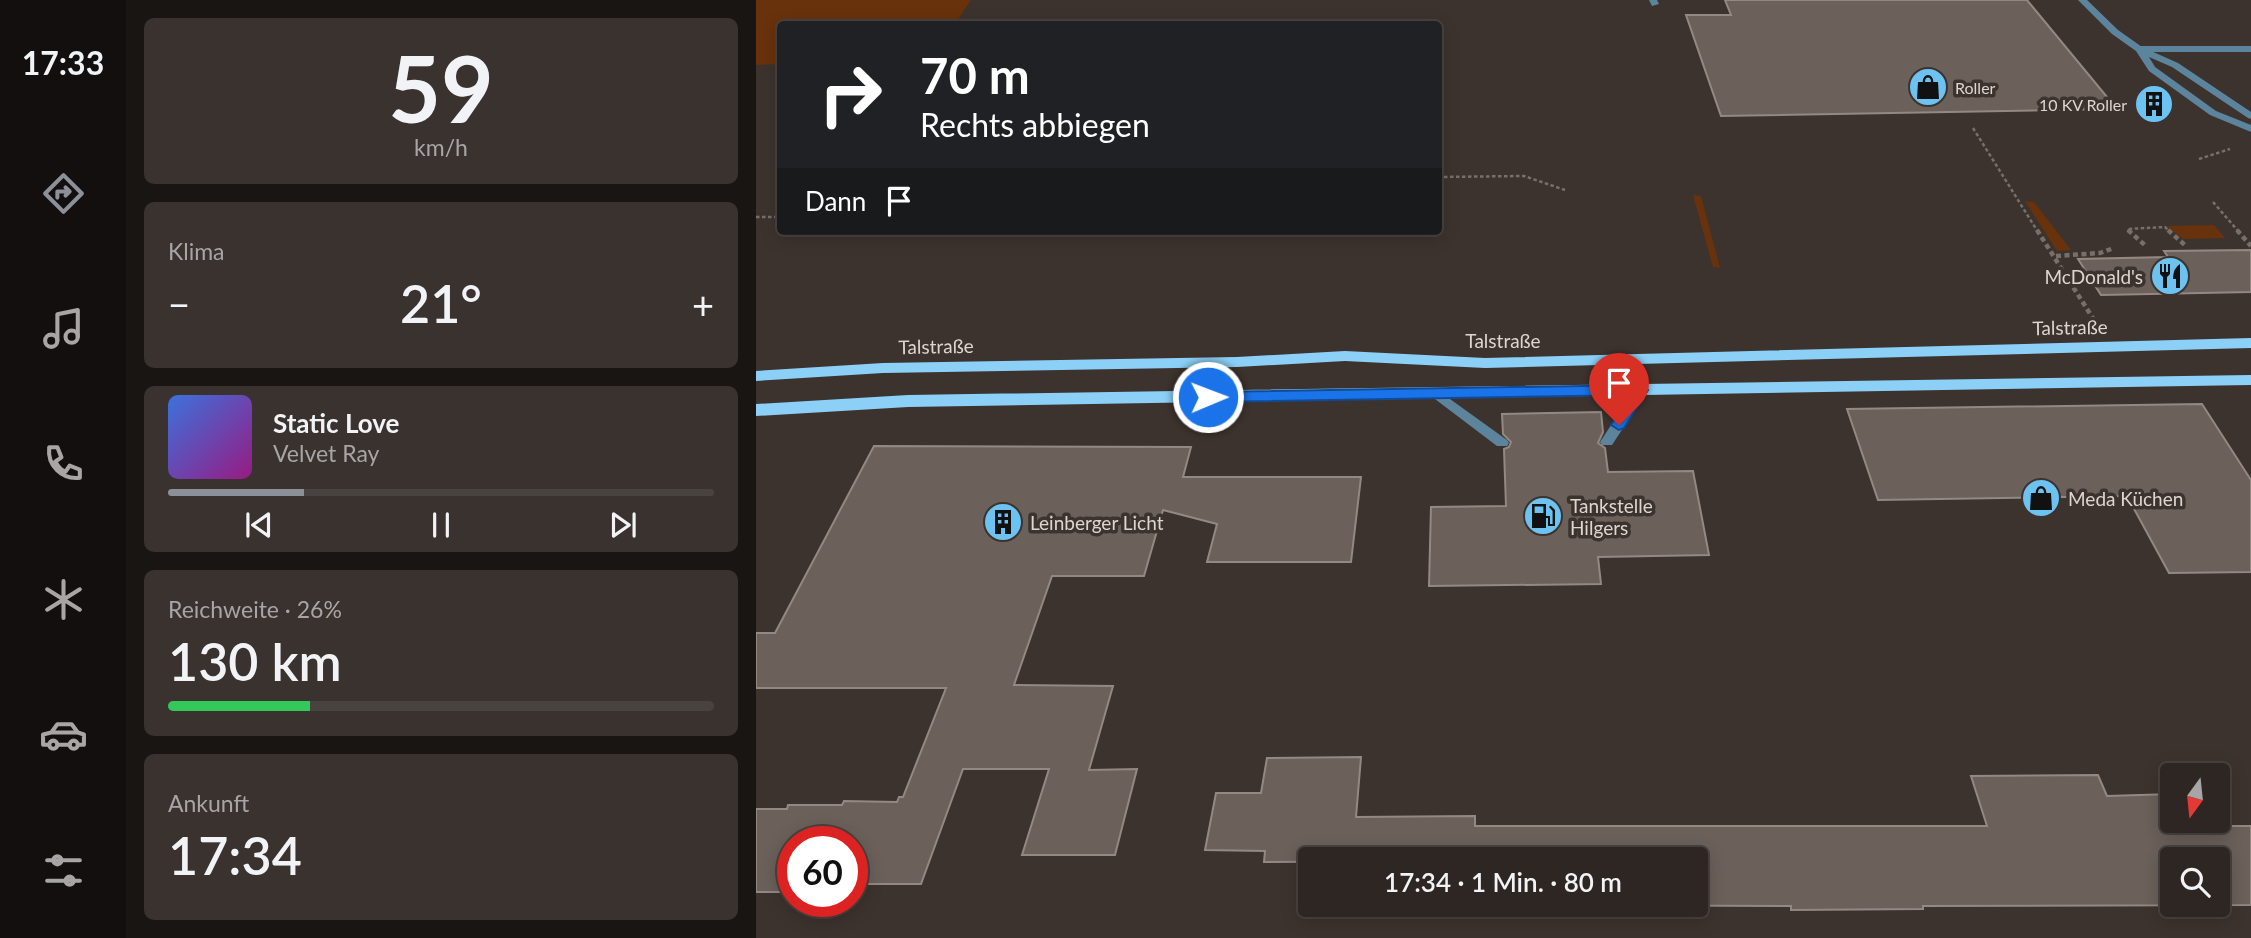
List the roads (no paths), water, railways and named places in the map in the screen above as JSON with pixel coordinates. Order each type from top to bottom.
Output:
[{"type":"main road","name":"Talstraße","points":[[756,376],[883,368],[1237,362],[1345,356],[1485,363],[2251,343]]},
{"type":"main road","points":[[756,410],[908,401],[2251,380]]},
{"type":"street","points":[[2082,0],[2115,32],[2139,49],[2175,65],[2251,116]]},
{"type":"street","points":[[2139,49],[2251,50]]},
{"type":"street","points":[[2139,49],[2152,69],[2213,113],[2251,130]]},
{"type":"street","points":[[1607,442],[1641,390]]},
{"type":"street","points":[[1436,393],[1502,443]]},
{"type":"place","name":"Roller","points":[[1928,87]]},
{"type":"place","name":"10 KV Roller","points":[[2154,104]]},
{"type":"place","name":"McDonald's","points":[[2170,276]]},
{"type":"place","name":"Meda Küchen","points":[[2041,498]]},
{"type":"place","name":"Tankstelle Hilgers","points":[[1543,516]]},
{"type":"place","name":"Leinberger Licht","points":[[1003,522]]}]
